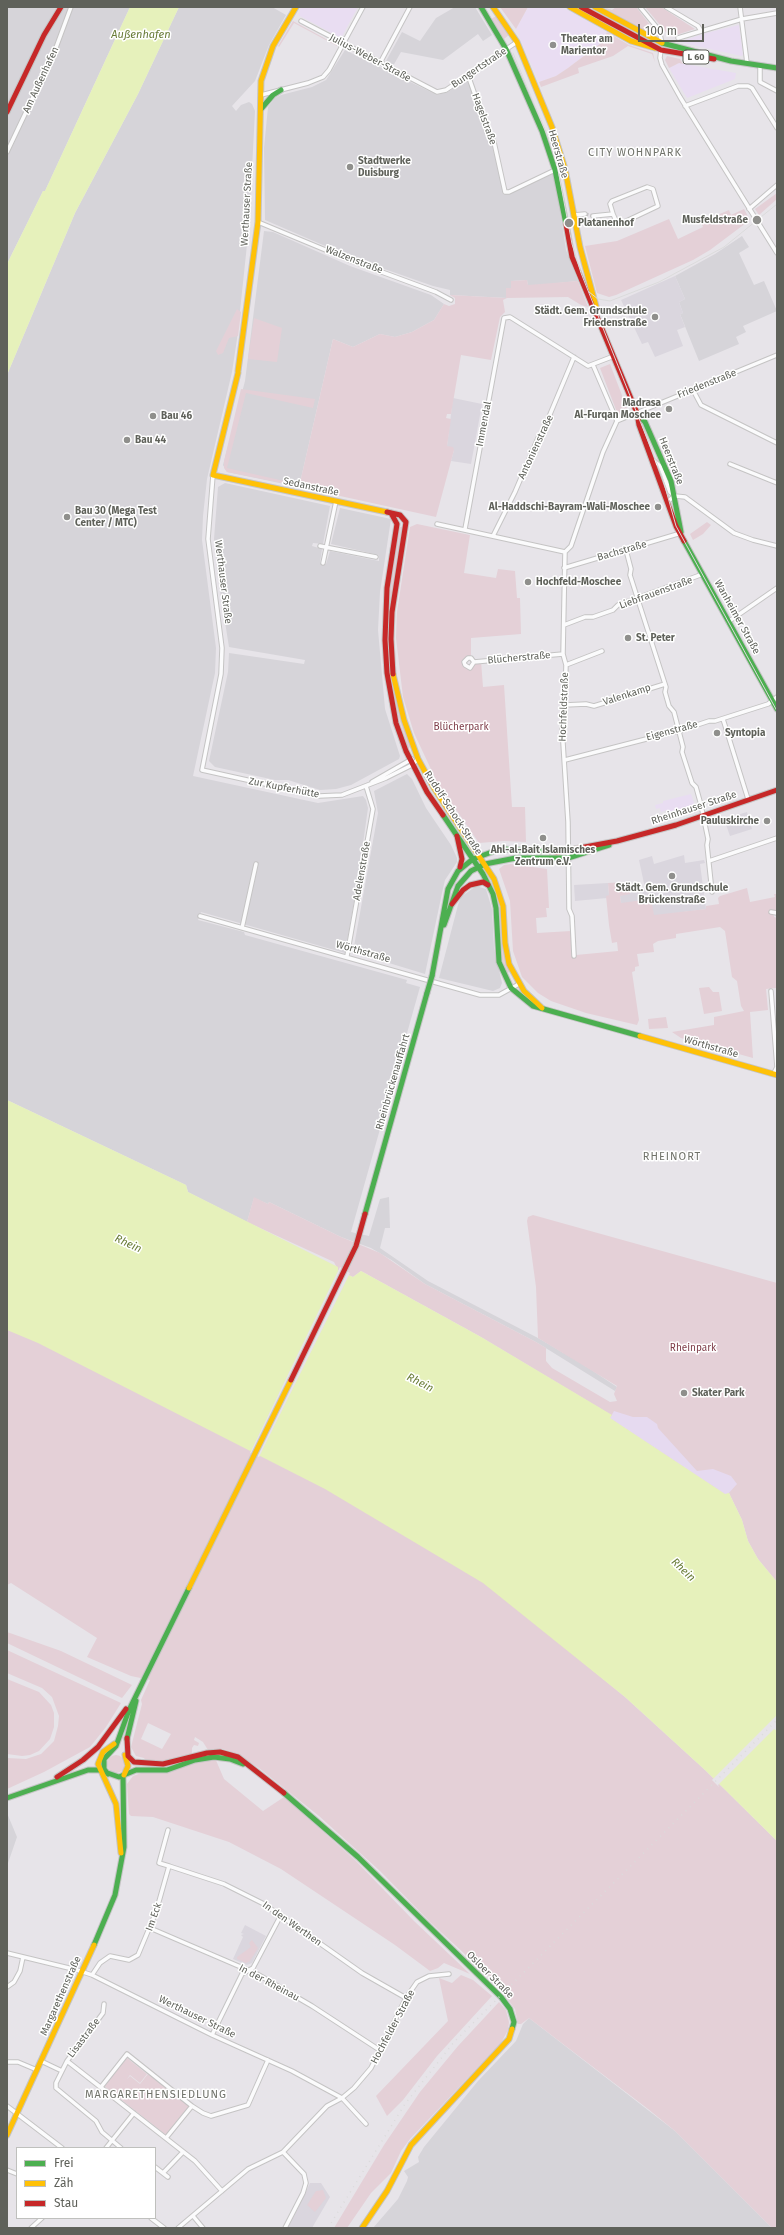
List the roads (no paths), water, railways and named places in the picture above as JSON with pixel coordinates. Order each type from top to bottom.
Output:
[{"type":"main road","points":[[7,112],[44,35],[61,7]]},
{"type":"main road","name":"Werthauser Straße","points":[[213,475],[240,364],[258,222],[261,81],[267,60],[296,7]]},
{"type":"main road","name":"Heerstraße","points":[[481,7],[506,49],[542,130],[554,170],[569,249],[597,313],[637,413],[639,425],[665,490]]},
{"type":"main road","name":"Heerstraße","points":[[493,7],[517,42],[552,127],[565,169],[580,247],[597,313]]},
{"type":"main road","name":"L 60","points":[[570,7],[631,41],[661,50],[703,58],[732,61]]},
{"type":"main road","points":[[581,7],[661,50]]},
{"type":"main road","name":"L 60","points":[[595,7],[662,43],[732,61],[777,68]]},
{"type":"main road","points":[[646,42],[662,43]]},
{"type":"main road","points":[[260,110],[273,95],[281,90]]},
{"type":"main road","name":"Heerstraße","points":[[637,413],[645,422],[664,462],[675,496]]},
{"type":"main road","name":"Sedanstraße","points":[[213,475],[400,515],[404,518]]},
{"type":"main road","name":"Wanheimer Straße","points":[[665,490],[681,533],[728,622],[775,699],[777,709]]},
{"type":"main road","name":"Wanheimer Straße","points":[[675,496],[681,533]]},
{"type":"main road","name":"Rudolf-Schock-Straße","points":[[391,513],[397,524],[384,611],[387,673],[396,723],[411,762],[427,792],[473,859],[489,886],[496,908],[499,962],[511,988],[524,1001],[542,1008],[643,1036]]},
{"type":"main road","name":"Rudolf-Schock-Straße","points":[[404,518],[406,522],[392,612],[391,639],[393,672],[398,698],[418,758],[434,788],[480,855],[500,894],[503,906],[506,953],[510,968],[518,984],[542,1008]]},
{"type":"main road","name":"Rheinhauser Straße","points":[[480,855],[500,849],[549,852],[568,851],[617,841],[676,825],[703,814],[777,790]]},
{"type":"main road","points":[[457,835],[462,859],[458,871]]},
{"type":"main road","name":"Rheinhauser Straße","points":[[485,864],[516,858],[568,858],[603,848],[617,841]]},
{"type":"main road","name":"Rheinbrückenauffahrt","points":[[442,932],[443,912],[448,889],[458,871],[480,855]]},
{"type":"main road","name":"Rheinbrückenauffahrt","points":[[139,1690],[345,1271],[359,1236],[432,976],[442,932],[450,906],[458,886],[468,874],[485,864]]},
{"type":"main road","points":[[450,906],[463,890],[470,885],[483,882],[489,886]]},
{"type":"main road","name":"Wörthstraße","points":[[643,1036],[776,1074]]},
{"type":"main road","points":[[127,1738],[139,1690]]},
{"type":"main road","points":[[108,1774],[104,1769],[104,1759],[118,1739],[126,1715],[139,1690]]},
{"type":"main road","points":[[47,1783],[83,1760],[98,1747],[108,1736],[139,1690]]},
{"type":"main road","name":"Osloer Straße","points":[[127,1738],[128,1756],[134,1762],[163,1764],[207,1753],[220,1752],[238,1757],[294,1801],[358,1857],[501,1997],[512,2012],[514,2026],[506,2043],[408,2149],[393,2179],[362,2228]]},
{"type":"main road","name":"Margarethenstraße","points":[[7,2135],[16,2112],[37,2070],[115,1895],[124,1831],[123,1776],[128,1766],[124,1749],[127,1738]]},
{"type":"main road","points":[[99,1770],[99,1760],[103,1752],[118,1739]]},
{"type":"main road","name":"Osloer Straße","points":[[123,1776],[136,1770],[167,1770],[195,1760],[214,1757],[230,1759],[256,1771]]},
{"type":"main road","points":[[7,1798],[79,1772],[99,1770],[116,1777],[123,1776]]},
{"type":"main road","name":"Margarethenstraße","points":[[99,1770],[110,1787],[116,1804],[121,1860]]},
{"type":"street","name":"Am Außenhafen","points":[[7,152],[54,53],[70,7]]},
{"type":"street","points":[[261,95],[315,81],[323,77],[329,70],[363,7]]},
{"type":"street","points":[[380,62],[410,7]]},
{"type":"street","points":[[640,7],[659,30],[662,43],[660,58],[662,65],[685,106],[777,253]]},
{"type":"street","points":[[666,7],[698,26],[701,31]]},
{"type":"street","points":[[740,7],[746,64]]},
{"type":"street","points":[[678,38],[742,20],[777,13]]},
{"type":"street","name":"Julius-Weber-Straße","points":[[301,21],[437,92],[441,92]]},
{"type":"street","name":"Bungertstraße","points":[[441,92],[517,42]]},
{"type":"street","points":[[760,66],[760,82]]},
{"type":"street","name":"Hagelstraße","points":[[468,75],[494,142],[502,188],[505,192],[509,192],[554,170]]},
{"type":"street","points":[[752,88],[760,82]]},
{"type":"street","points":[[760,82],[777,91]]},
{"type":"street","points":[[685,106],[738,86],[748,86],[752,88],[777,128]]},
{"type":"street","points":[[749,209],[777,185]]},
{"type":"street","points":[[647,186],[653,189],[658,203],[657,208],[620,224],[617,223],[613,214],[610,204],[612,201],[647,186]]},
{"type":"street","points":[[574,215],[585,214]]},
{"type":"street","points":[[593,216],[613,214]]},
{"type":"street","name":"Walzenstraße","points":[[258,222],[352,262],[436,292],[451,300]]},
{"type":"street","name":"Immendal","points":[[464,529],[504,318],[510,317],[574,357]]},
{"type":"street","name":"Friedenstraße","points":[[616,422],[777,355]]},
{"type":"street","points":[[574,357],[588,366],[614,356]]},
{"type":"street","name":"Antonienstraße","points":[[492,536],[515,492],[538,438],[544,431],[574,357]]},
{"type":"street","points":[[593,365],[616,422]]},
{"type":"street","points":[[693,390],[700,405],[777,443]]},
{"type":"street","name":"Hochfeldstraße","points":[[574,956],[572,916],[569,909],[565,760],[562,727],[562,710],[565,705],[566,665],[563,654],[565,552],[571,546],[602,452],[616,422]]},
{"type":"street","name":"Heerstraße","points":[[653,460],[660,466],[670,492],[675,496],[689,499],[708,516],[734,532],[753,540],[777,546]]},
{"type":"street","points":[[730,464],[777,484]]},
{"type":"street","name":"Werthauser Straße","points":[[202,770],[221,674],[222,648],[208,539],[213,475]]},
{"type":"street","name":"Heerstraße","points":[[668,501],[675,496]]},
{"type":"street","points":[[323,563],[336,501]]},
{"type":"street","points":[[437,524],[565,552]]},
{"type":"street","name":"Bachstraße","points":[[564,568],[681,533]]},
{"type":"street","points":[[320,546],[376,557]]},
{"type":"street","points":[[626,550],[631,569],[630,575],[639,598],[648,636],[665,684],[665,692],[669,706],[674,712],[679,729],[682,752],[703,814],[708,839],[706,845],[712,892]]},
{"type":"street","name":"Liebfrauenstraße","points":[[564,625],[585,617],[593,617],[703,574]]},
{"type":"street","points":[[728,622],[777,588]]},
{"type":"street","points":[[566,665],[602,651]]},
{"type":"street","name":"Blücherstraße","points":[[474,662],[563,654]]},
{"type":"street","name":"Valenkamp","points":[[565,705],[594,706],[665,684]]},
{"type":"street","name":"Eigenstraße","points":[[565,760],[679,729],[723,719],[775,699]]},
{"type":"street","points":[[723,719],[748,799]]},
{"type":"street","name":"Zur Kupferhütte","points":[[202,770],[319,796],[342,795],[366,786],[418,758]]},
{"type":"street","name":"Adelenstraße","points":[[347,956],[373,809],[366,786]]},
{"type":"street","points":[[709,861],[777,838]]},
{"type":"street","points":[[242,928],[256,864]]},
{"type":"street","points":[[771,912],[777,913]]},
{"type":"street","name":"Wörthstraße","points":[[200,916],[347,956],[480,995],[494,996],[518,984]]},
{"type":"street","points":[[770,991],[776,1054],[776,1074]]},
{"type":"street","points":[[168,1830],[159,1863],[169,1866]]},
{"type":"street","name":"In den Werthen","points":[[169,1866],[224,1884],[281,1915],[349,1964],[406,1998]]},
{"type":"street","name":"Im Eck","points":[[92,1975],[100,1963],[110,1956],[129,1960],[135,1958],[150,1928],[169,1866]]},
{"type":"street","points":[[212,2035],[242,1974],[253,1968],[281,1915]]},
{"type":"street","name":"In der Rheinau","points":[[150,1928],[182,1940],[248,1970],[284,1989],[381,2051]]},
{"type":"street","name":"Werthauser Straße","points":[[7,1953],[82,1971],[92,1975],[212,2035],[268,2060],[342,2098],[366,2124]]},
{"type":"street","points":[[7,1987],[14,1982],[20,1972],[24,1957]]},
{"type":"street","name":"Hochfelder Straße","points":[[178,2228],[248,2169],[283,2152],[327,2106],[342,2098],[371,2068],[381,2051],[406,1998],[422,1978],[449,1974]]},
{"type":"street","name":"Lisastraße","points":[[104,2004],[103,2013],[67,2061],[56,2083],[58,2091],[96,2121],[100,2129],[120,2147]]},
{"type":"street","points":[[101,2087],[127,2054],[192,2106],[203,2114],[211,2116],[248,2105],[268,2060]]},
{"type":"street","points":[[41,2061],[62,2071]]},
{"type":"street","points":[[67,2061],[183,2152],[205,2171],[222,2191]]},
{"type":"street","points":[[7,2062],[18,2062],[37,2070]]},
{"type":"street","points":[[7,2106],[61,2147]]},
{"type":"street","points":[[166,2138],[192,2106]]},
{"type":"street","points":[[107,2147],[134,2113]]},
{"type":"street","points":[[163,2173],[183,2152]]},
{"type":"street","points":[[283,2152],[304,2174],[306,2183],[303,2193],[284,2228]]},
{"type":"street","points":[[156,2168],[168,2177]]},
{"type":"street","points":[[193,2216],[203,2228]]},
{"type":"street","points":[[31,2228],[41,2219]]},
{"type":"street","points":[[152,2219],[164,2228]]},
{"type":"water","name":"Außenhafen","points":[[130,7],[179,7],[138,94],[75,213],[7,375],[7,264],[43,191],[45,191]]},
{"type":"water","name":"Rhein","points":[[7,1100],[186,1185],[188,1192],[338,1267],[338,1270],[353,1277],[361,1271],[481,1337],[612,1415],[610,1418],[725,1494],[729,1493],[742,1520],[748,1541],[758,1559],[777,1582],[777,1841],[705,1770],[625,1697],[483,1583],[325,1489],[38,1343],[7,1330]]},
{"type":"tunnel","points":[[585,214],[593,216]]},
{"type":"tram line","points":[[513,53],[555,154],[572,244],[581,273],[662,476],[676,526],[777,711]]},
{"type":"tram line","points":[[589,292],[598,299],[610,301],[659,282],[724,247],[777,204]]},
{"type":"railway","points":[[328,2228],[405,2104],[454,2042],[777,1720]]},
{"type":"place","name":"Theater am Marientor","points":[[553,45]]},
{"type":"place","name":"Stadtwerke Duisburg","points":[[350,167]]},
{"type":"place","name":"Musfeldstraße","points":[[757,220]]},
{"type":"place","name":"Platanenhof","points":[[569,223]]},
{"type":"place","name":"Städt. Gem. Grundschule Friedenstraße","points":[[655,317]]},
{"type":"place","name":"Madrasa Al-Furqan Moschee","points":[[669,409]]},
{"type":"place","name":"Bau 46","points":[[153,416]]},
{"type":"place","name":"Bau 44","points":[[127,440]]},
{"type":"place","name":"Al-Haddschi-Bayram-Wali-Moschee","points":[[658,507]]},
{"type":"place","name":"Bau 30 (Mega Test Center / MTC)","points":[[67,517]]},
{"type":"place","name":"Hochfeld-Moschee","points":[[528,582]]},
{"type":"place","name":"St. Peter","points":[[628,638]]},
{"type":"place","name":"Syntopia","points":[[717,733]]},
{"type":"place","name":"Pauluskirche","points":[[767,821]]},
{"type":"place","name":"Ahl-al-Bait Islamisches Zentrum e.V.","points":[[543,838]]},
{"type":"place","name":"Städt. Gem. Grundschule Brückenstraße","points":[[672,876]]},
{"type":"place","name":"Skater Park","points":[[684,1393]]},
{"type":"district","name":"CITY WOHNPARK","points":[[635,153]]},
{"type":"district","name":"RHEINORT","points":[[672,1157]]},
{"type":"district","name":"MARGARETHENSIEDLUNG","points":[[156,2095]]},
{"type":"park label","name":"Blücherpark","points":[[461,727]]},
{"type":"park label","name":"Rheinpark","points":[[693,1348]]}]
